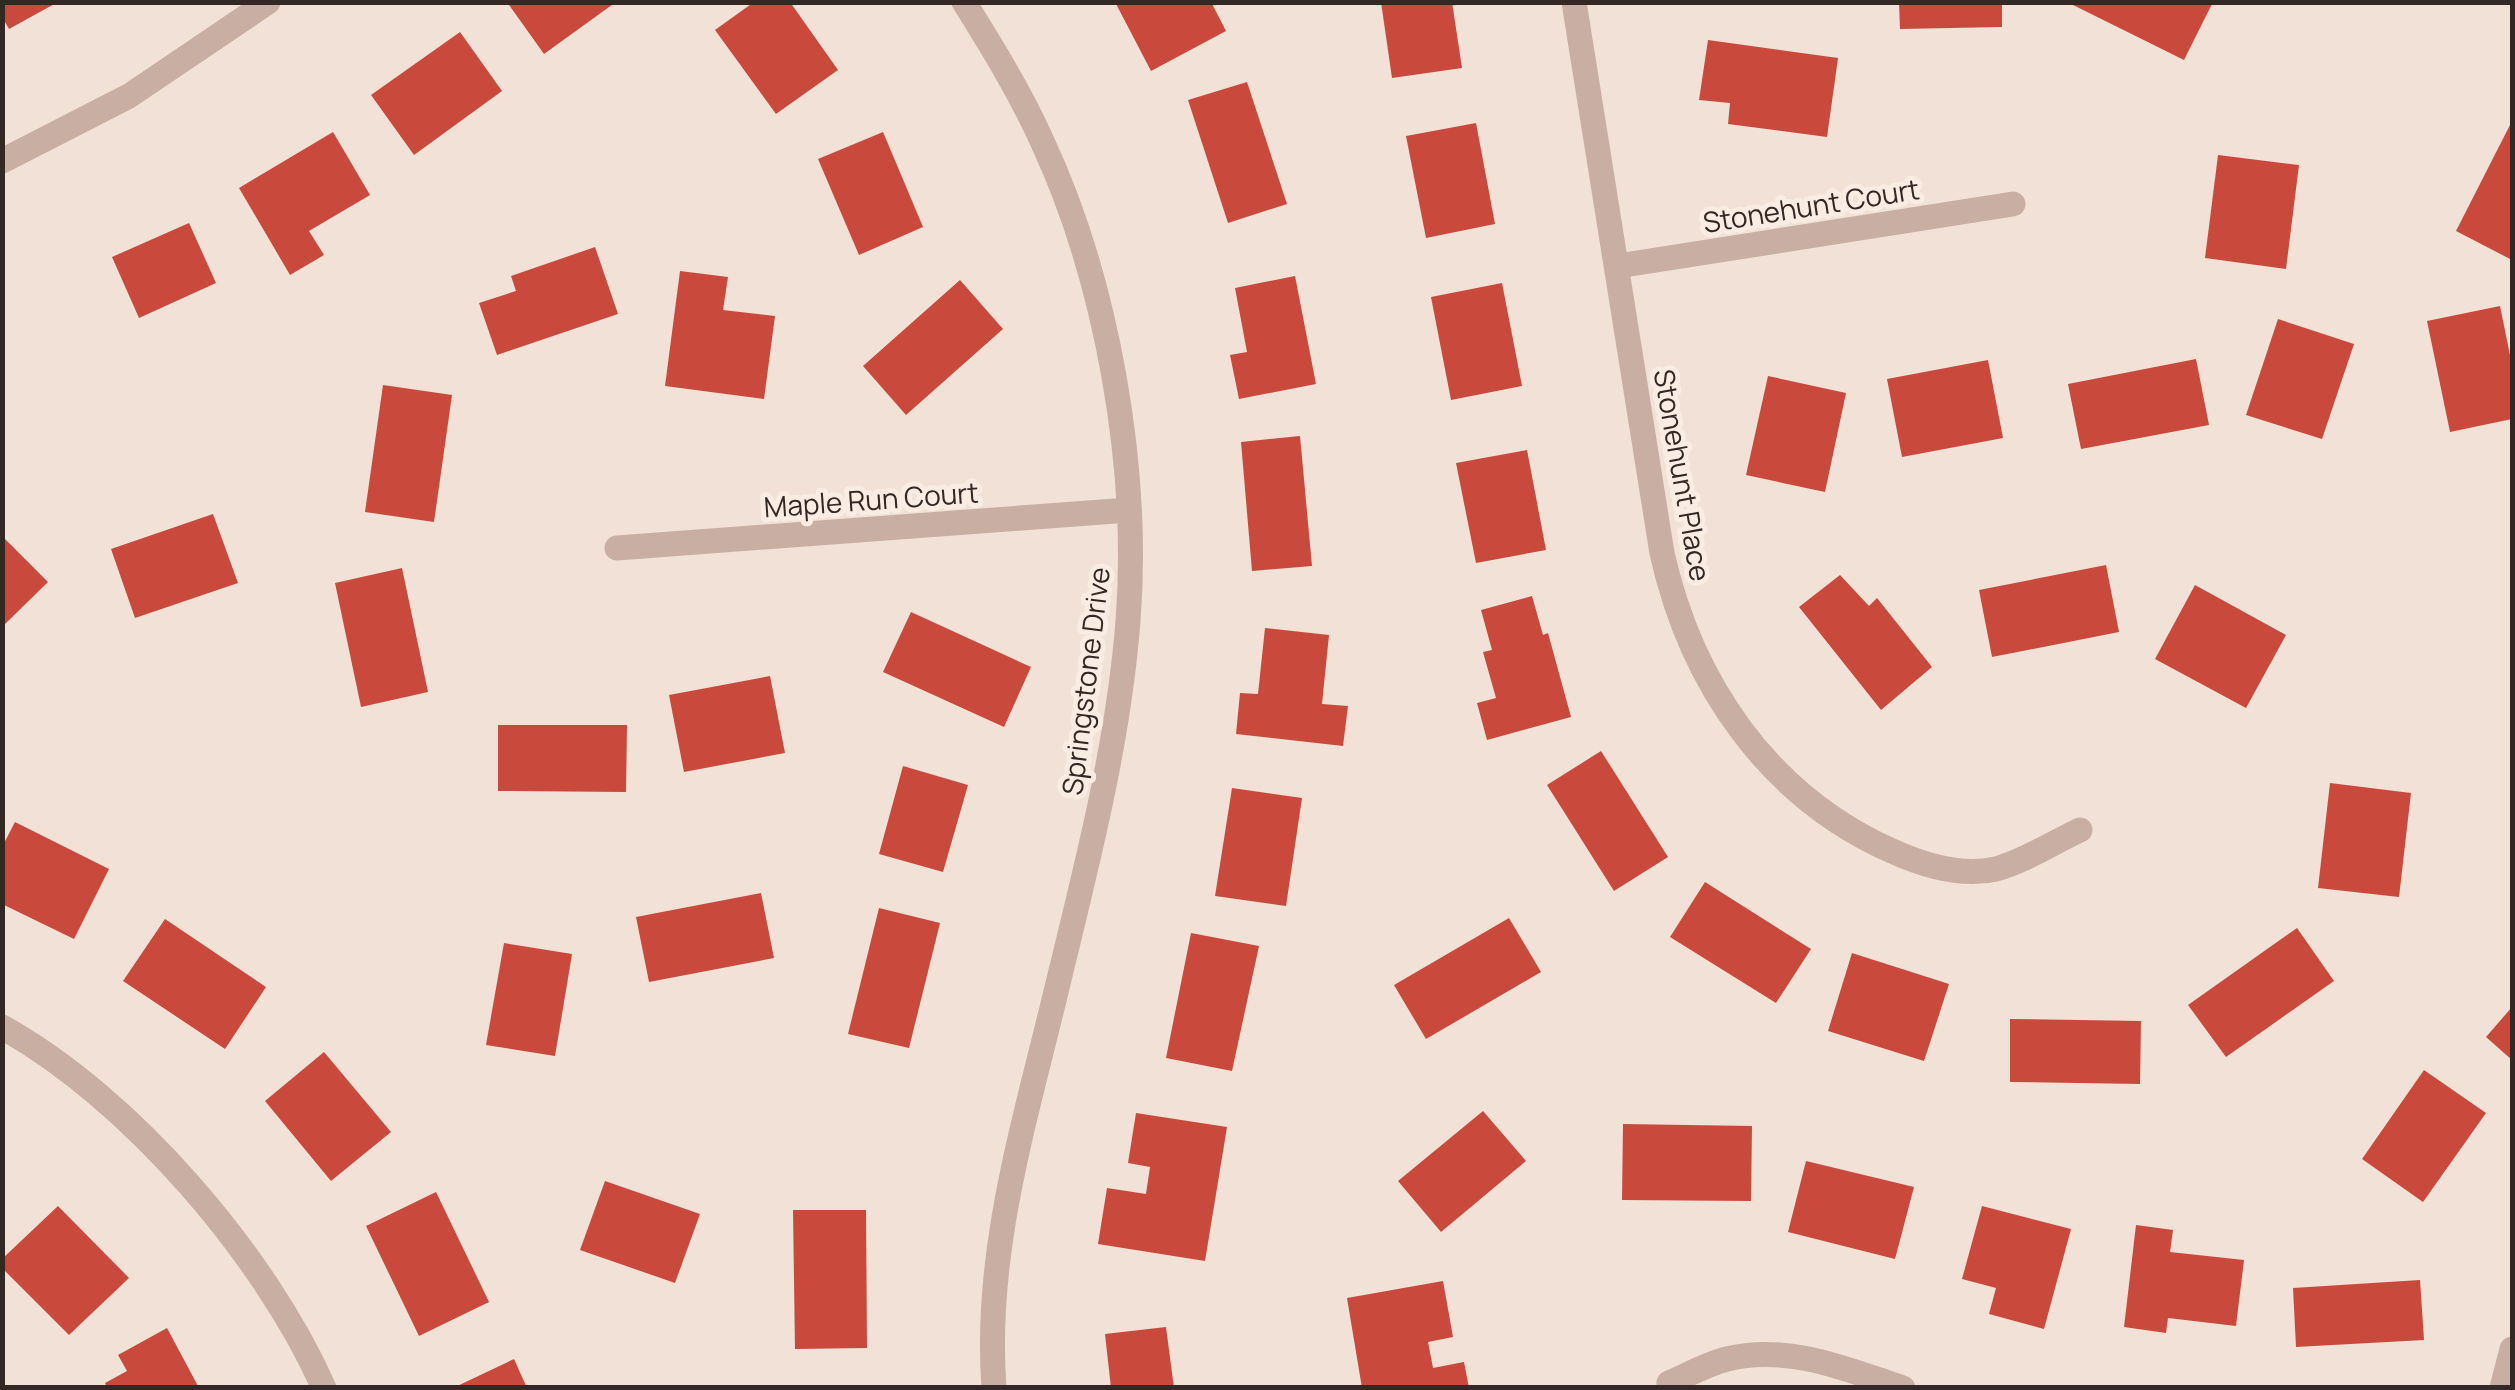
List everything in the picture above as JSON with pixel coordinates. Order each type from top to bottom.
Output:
[{"type":"street","points":[[2,162],[129,96],[268,2]]},
{"type":"street","name":"Springstone Drive","points":[[964,2],[1004,66],[1043,142],[1080,238],[1105,333],[1125,463],[1128,510],[1128,623],[1108,773],[996,1257],[994,1388]]},
{"type":"street","name":"Stonehunt Place","points":[[1574,2],[1671,592],[1703,673],[1723,706],[1752,745],[1790,785],[1826,814],[1874,843],[1918,863],[1957,870],[1996,869],[2080,830]]},
{"type":"street","name":"Stonehunt Court","points":[[1618,266],[2013,204]]},
{"type":"street","name":"Maple Run Court","points":[[617,548],[1128,510]]},
{"type":"street","points":[[2,1027],[100,1096],[176,1169],[247,1255],[282,1308],[324,1388]]},
{"type":"street","points":[[2502,1388],[2512,1349]]},
{"type":"street","points":[[1669,1383],[1728,1359],[1780,1355],[1816,1359],[1903,1388]]},
{"type":"building","points":[[2,2],[58,2],[9,29],[2,17]]},
{"type":"building","points":[[507,2],[616,2],[544,54]]},
{"type":"building","points":[[754,2],[790,2],[838,70],[776,114],[715,30]]},
{"type":"building","points":[[1115,2],[1211,2],[1226,31],[1151,71]]},
{"type":"building","points":[[1381,2],[1452,2],[1462,68],[1392,78]]},
{"type":"building","points":[[1899,2],[2002,2],[2002,27],[1900,29]]},
{"type":"building","points":[[2067,2],[2210,2],[2212,4],[2184,60]]},
{"type":"building","points":[[460,32],[502,91],[414,155],[371,95]]},
{"type":"building","points":[[1708,40],[1838,58],[1827,137],[1728,124],[1730,103],[1699,100]]},
{"type":"building","points":[[1247,82],[1287,204],[1228,223],[1188,100]]},
{"type":"building","points":[[2512,121],[2512,260],[2456,231]]},
{"type":"building","points":[[1476,123],[1495,224],[1426,238],[1406,136]]},
{"type":"building","points":[[333,132],[370,195],[309,231],[324,255],[290,275],[239,188]]},
{"type":"building","points":[[883,132],[923,227],[859,255],[818,159]]},
{"type":"building","points":[[2218,155],[2299,165],[2286,269],[2205,258]]},
{"type":"building","points":[[189,223],[216,283],[139,318],[112,257]]},
{"type":"building","points":[[595,247],[618,314],[497,355],[479,303],[516,291],[511,276]]},
{"type":"building","points":[[680,271],[728,277],[723,310],[775,316],[764,399],[665,386]]},
{"type":"building","points":[[1295,276],[1316,384],[1239,399],[1230,355],[1247,352],[1235,288]]},
{"type":"building","points":[[960,280],[1003,329],[906,415],[863,366]]},
{"type":"building","points":[[1502,283],[1522,386],[1451,400],[1431,297]]},
{"type":"building","points":[[2500,306],[2512,365],[2512,419],[2450,432],[2427,321]]},
{"type":"building","points":[[2278,319],[2354,344],[2322,439],[2246,415]]},
{"type":"building","points":[[2196,359],[2209,425],[2081,449],[2068,384]]},
{"type":"building","points":[[1988,360],[2003,438],[1902,457],[1887,379]]},
{"type":"building","points":[[1768,376],[1846,393],[1825,492],[1746,475]]},
{"type":"building","points":[[383,385],[452,395],[434,522],[365,512]]},
{"type":"building","points":[[1300,436],[1312,566],[1252,571],[1241,442]]},
{"type":"building","points":[[1527,450],[1546,550],[1476,563],[1456,463]]},
{"type":"building","points":[[213,514],[238,583],[135,618],[111,549]]},
{"type":"building","points":[[2,536],[48,582],[2,627]]},
{"type":"building","points":[[2106,565],[2119,632],[1992,657],[1979,590]]},
{"type":"building","points":[[402,568],[428,692],[361,707],[335,583]]},
{"type":"building","points":[[1840,575],[1869,606],[1877,598],[1932,667],[1881,710],[1799,607]]},
{"type":"building","points":[[2195,585],[2286,635],[2246,708],[2155,659]]},
{"type":"building","points":[[1532,596],[1543,635],[1548,633],[1571,717],[1487,740],[1477,703],[1496,698],[1483,652],[1492,650],[1481,610]]},
{"type":"building","points":[[911,612],[1031,667],[1004,727],[883,672]]},
{"type":"building","points":[[1265,628],[1329,635],[1322,704],[1348,706],[1343,746],[1236,734],[1240,693],[1258,694]]},
{"type":"building","points":[[770,676],[785,753],[684,772],[669,695]]},
{"type":"building","points":[[498,725],[627,725],[626,792],[498,791]]},
{"type":"building","points":[[1601,751],[1668,857],[1614,891],[1547,785]]},
{"type":"building","points":[[903,766],[968,785],[943,872],[879,854]]},
{"type":"building","points":[[2330,783],[2411,793],[2399,897],[2318,888]]},
{"type":"building","points":[[1232,788],[1302,798],[1286,906],[1215,896]]},
{"type":"building","points":[[15,822],[109,869],[74,939],[2,904],[2,847]]},
{"type":"building","points":[[1705,882],[1811,949],[1776,1003],[1670,937]]},
{"type":"building","points":[[761,893],[774,958],[649,982],[636,917]]},
{"type":"building","points":[[879,908],[940,923],[909,1048],[848,1034]]},
{"type":"building","points":[[1509,918],[1541,972],[1426,1039],[1394,985]]},
{"type":"building","points":[[165,919],[266,987],[225,1049],[123,981]]},
{"type":"building","points":[[2297,928],[2334,981],[2226,1057],[2188,1005]]},
{"type":"building","points":[[1191,933],[1259,946],[1232,1071],[1166,1058]]},
{"type":"building","points":[[504,943],[572,954],[555,1056],[486,1045]]},
{"type":"building","points":[[1852,953],[1949,984],[1924,1061],[1828,1031]]},
{"type":"building","points":[[2512,1007],[2512,1060],[2486,1037]]},
{"type":"building","points":[[2010,1019],[2141,1021],[2140,1084],[2010,1082]]},
{"type":"building","points":[[324,1052],[391,1132],[331,1181],[265,1101]]},
{"type":"building","points":[[2424,1070],[2486,1113],[2423,1202],[2362,1159]]},
{"type":"building","points":[[1483,1111],[1526,1161],[1441,1232],[1398,1181]]},
{"type":"building","points":[[1136,1113],[1227,1127],[1205,1261],[1098,1244],[1107,1188],[1146,1194],[1150,1167],[1128,1163]]},
{"type":"building","points":[[1623,1124],[1752,1126],[1751,1201],[1622,1200]]},
{"type":"building","points":[[1806,1161],[1914,1187],[1895,1259],[1788,1232]]},
{"type":"building","points":[[605,1181],[700,1214],[675,1283],[580,1250]]},
{"type":"building","points":[[436,1192],[489,1302],[419,1336],[366,1226]]},
{"type":"building","points":[[58,1206],[129,1278],[69,1335],[2,1268],[2,1259]]},
{"type":"building","points":[[1982,1206],[2071,1229],[2044,1329],[1989,1314],[1996,1288],[1962,1279]]},
{"type":"building","points":[[793,1210],[866,1210],[867,1348],[795,1349]]},
{"type":"building","points":[[2136,1225],[2173,1230],[2170,1252],[2244,1260],[2236,1326],[2168,1318],[2166,1333],[2124,1327]]},
{"type":"building","points":[[2420,1280],[2424,1340],[2296,1347],[2293,1288]]},
{"type":"building","points":[[1443,1281],[1453,1337],[1428,1342],[1433,1368],[1464,1362],[1469,1388],[1362,1388],[1347,1298]]},
{"type":"building","points":[[1166,1327],[1174,1388],[1111,1388],[1105,1334]]},
{"type":"building","points":[[167,1328],[199,1388],[107,1388],[105,1383],[127,1371],[118,1355]]},
{"type":"building","points":[[514,1359],[527,1388],[453,1388]]}]
